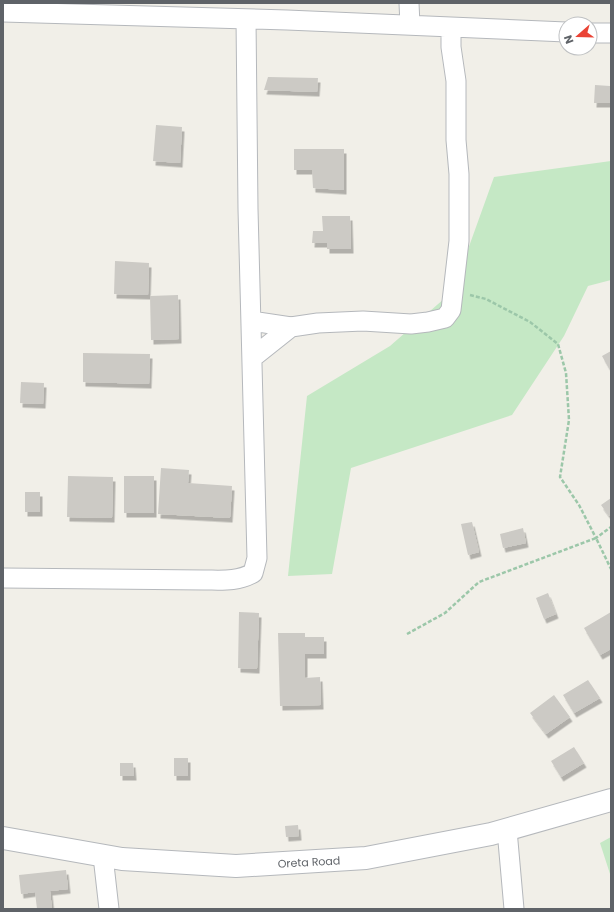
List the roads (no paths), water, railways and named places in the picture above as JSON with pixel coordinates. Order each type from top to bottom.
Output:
[{"type":"street","points":[[409,3],[410,26]]},
{"type":"street","points":[[3,12],[246,19],[558,32]]},
{"type":"street","points":[[3,578],[235,580],[244,578],[253,573],[258,558],[248,209],[246,19]]},
{"type":"street","points":[[251,320],[291,327],[318,323],[363,321],[411,324],[445,318],[451,310],[458,241],[459,174],[456,140],[456,81],[451,47],[451,28]]},
{"type":"street","points":[[598,32],[611,33]]},
{"type":"street","points":[[252,358],[291,327]]},
{"type":"street","name":"Oreta Road","points":[[3,838],[122,859],[236,866],[366,858],[491,834],[611,800]]},
{"type":"street","points":[[507,830],[514,909]]},
{"type":"street","points":[[103,856],[109,909]]}]
